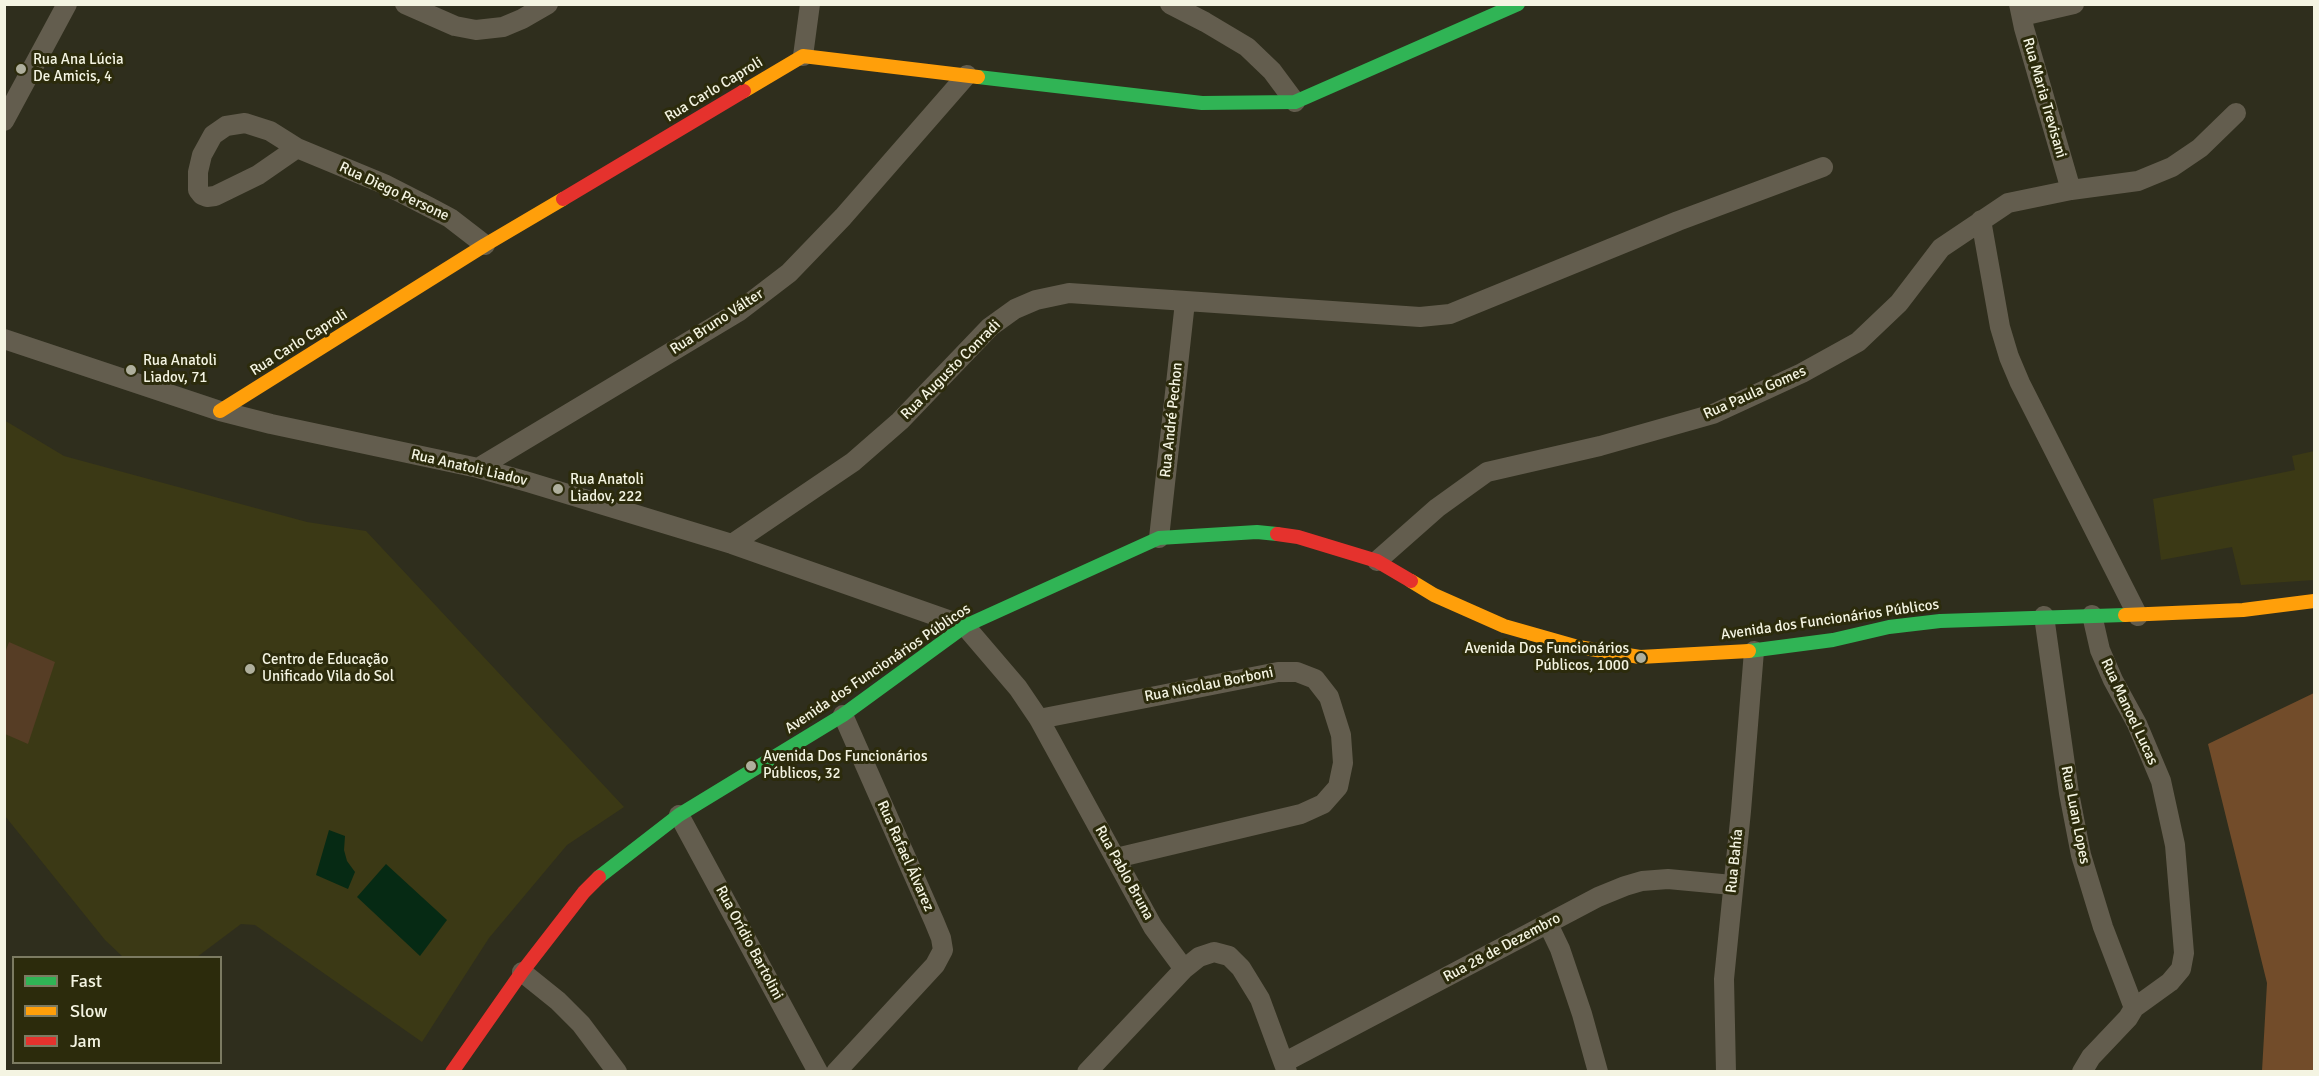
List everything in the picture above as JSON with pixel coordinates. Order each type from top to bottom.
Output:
[{"type":"street","points":[[4,121],[67,4]]},
{"type":"street","points":[[405,4],[455,26],[484,30],[503,27],[548,4]]},
{"type":"street","points":[[810,4],[803,56],[1202,103],[1295,102],[1518,4]]},
{"type":"street","points":[[1170,4],[1247,47],[1272,71],[1295,102]]},
{"type":"street","points":[[2020,10],[2074,4]]},
{"type":"street","name":"Rua Maria Trevisani","points":[[2020,10],[2070,190]]},
{"type":"street","name":"Rua Carlo Caproli","points":[[220,411],[485,245],[803,56]]},
{"type":"street","name":"Rua Bruno Válter","points":[[477,468],[738,312],[789,273],[843,217],[967,75]]},
{"type":"street","name":"Rua Paula Gomes","points":[[1377,561],[1437,508],[1487,472],[1600,446],[1713,414],[1802,374],[1858,342],[1899,303],[1941,248],[2008,203],[2070,190],[2138,181],[2172,167],[2200,148],[2236,113]]},
{"type":"street","name":"Rua Diego Persone","points":[[297,148],[258,175],[215,196],[207,197],[198,190],[198,172],[202,155],[213,135],[225,126],[245,123],[270,132],[297,148],[384,184],[440,212],[485,245]]},
{"type":"street","name":"Rua Augusto Conradi","points":[[732,544],[853,462],[900,422],[990,327],[1015,309],[1036,300],[1069,293],[1420,317],[1450,314],[1667,225],[1823,167]]},
{"type":"street","points":[[1981,220],[2000,327],[2009,357],[2138,616]]},
{"type":"street","name":"Rua André Pechon","points":[[1159,538],[1185,302]]},
{"type":"street","name":"Rua Anatoli Liadov","points":[[6,339],[220,411],[477,468],[732,544],[965,626]]},
{"type":"street","name":"Avenida dos Funcionários Públicos","points":[[452,1071],[522,972],[584,892],[607,870],[679,816],[843,715],[965,626],[1159,538],[1257,532],[1298,537],[1377,561],[1434,595],[1504,626],[1578,647],[1640,657],[1754,651],[1833,640],[1889,627],[1940,621],[2044,616],[2138,616],[2242,610],[2314,602]]},
{"type":"street","name":"Rua Manoel Lucas","points":[[2092,615],[2100,650],[2113,680],[2138,724],[2161,781],[2175,845],[2184,953],[2181,969],[2170,982],[2134,1008]]},
{"type":"street","name":"Rua Luan Lopes","points":[[2044,616],[2069,793],[2081,855],[2103,927],[2134,1008]]},
{"type":"street","name":"Rua Pablo Bruna","points":[[965,626],[1018,688],[1039,718],[1154,927],[1184,969]]},
{"type":"street","name":"Rua Bahía","points":[[1726,1071],[1724,979],[1754,651]]},
{"type":"street","name":"Rua Nicolau Borboni","points":[[1039,718],[1278,672],[1297,672],[1315,679],[1329,697],[1341,735],[1343,763],[1338,788],[1323,804],[1301,814],[1116,858]]},
{"type":"street","name":"Rua Rafael Álvarez","points":[[836,1071],[935,965],[943,950],[941,938],[843,715]]},
{"type":"street","name":"Rua Orídio Bartolini","points":[[679,816],[818,1071]]},
{"type":"street","name":"Rua 28 de Dezembro","points":[[1286,1067],[1598,897],[1642,880],[1668,879],[1732,885]]},
{"type":"street","points":[[1548,924],[1560,949],[1579,1003],[1598,1071]]},
{"type":"street","points":[[1087,1071],[1184,969],[1198,957],[1214,952],[1228,956],[1241,968],[1260,999],[1286,1067]]},
{"type":"street","points":[[522,972],[558,1001],[581,1024],[617,1071]]},
{"type":"street","points":[[2082,1071],[2091,1057],[2128,1018],[2134,1008]]},
{"type":"shaded area","name":"Centro de Educação Unificado Vila do Sol","points":[[4,420],[64,456],[307,522],[366,531],[624,807],[567,845],[489,938],[422,1042],[255,925],[241,924],[198,956],[122,956],[105,940],[5,816]]},
{"type":"shaded area","points":[[2314,451],[2314,580],[2241,585],[2232,547],[2161,560],[2153,499],[2295,470],[2292,456]]},
{"type":"shaded area","points":[[9,642],[55,662],[28,744],[5,734],[5,653]]},
{"type":"shaded area","points":[[2314,693],[2314,1071],[2262,1071],[2267,983],[2208,744]]},
{"type":"shaded area","points":[[329,830],[345,836],[344,850],[347,861],[355,872],[348,889],[316,875]]},
{"type":"shaded area","points":[[386,864],[447,920],[420,956],[357,897]]},
{"type":"traffic: fast","points":[[978,77],[1202,103],[1295,102],[1518,4]]},
{"type":"traffic: fast","points":[[599,877],[679,815],[843,715],[965,626],[1159,538],[1257,532],[1277,534]]},
{"type":"traffic: fast","points":[[1749,651],[1833,640],[1889,627],[1940,621],[2125,615]]},
{"type":"traffic: slow","points":[[744,91],[803,56],[978,77]]},
{"type":"traffic: slow","points":[[220,411],[485,245],[563,199]]},
{"type":"traffic: slow","points":[[1411,581],[1434,595],[1504,626],[1578,647],[1640,657],[1749,651]]},
{"type":"traffic: slow","points":[[2125,615],[2243,610],[2314,601]]},
{"type":"traffic: jam","points":[[563,199],[744,91]]},
{"type":"traffic: jam","points":[[1277,534],[1298,537],[1377,561],[1411,581]]},
{"type":"traffic: jam","points":[[452,1072],[522,972],[584,892],[599,877]]},
{"type":"place","name":"Rua Ana Lúcia De Amicis, 4","points":[[21,69]]},
{"type":"place","name":"Rua Anatoli Liadov, 71","points":[[131,370]]},
{"type":"place","name":"Rua Anatoli Liadov, 222","points":[[558,489]]},
{"type":"place","name":"Avenida Dos Funcionários Públicos, 1000","points":[[1641,658]]},
{"type":"place","name":"Centro de Educação Unificado Vila do Sol","points":[[250,669]]},
{"type":"place","name":"Avenida Dos Funcionários Públicos, 32","points":[[751,766]]}]
